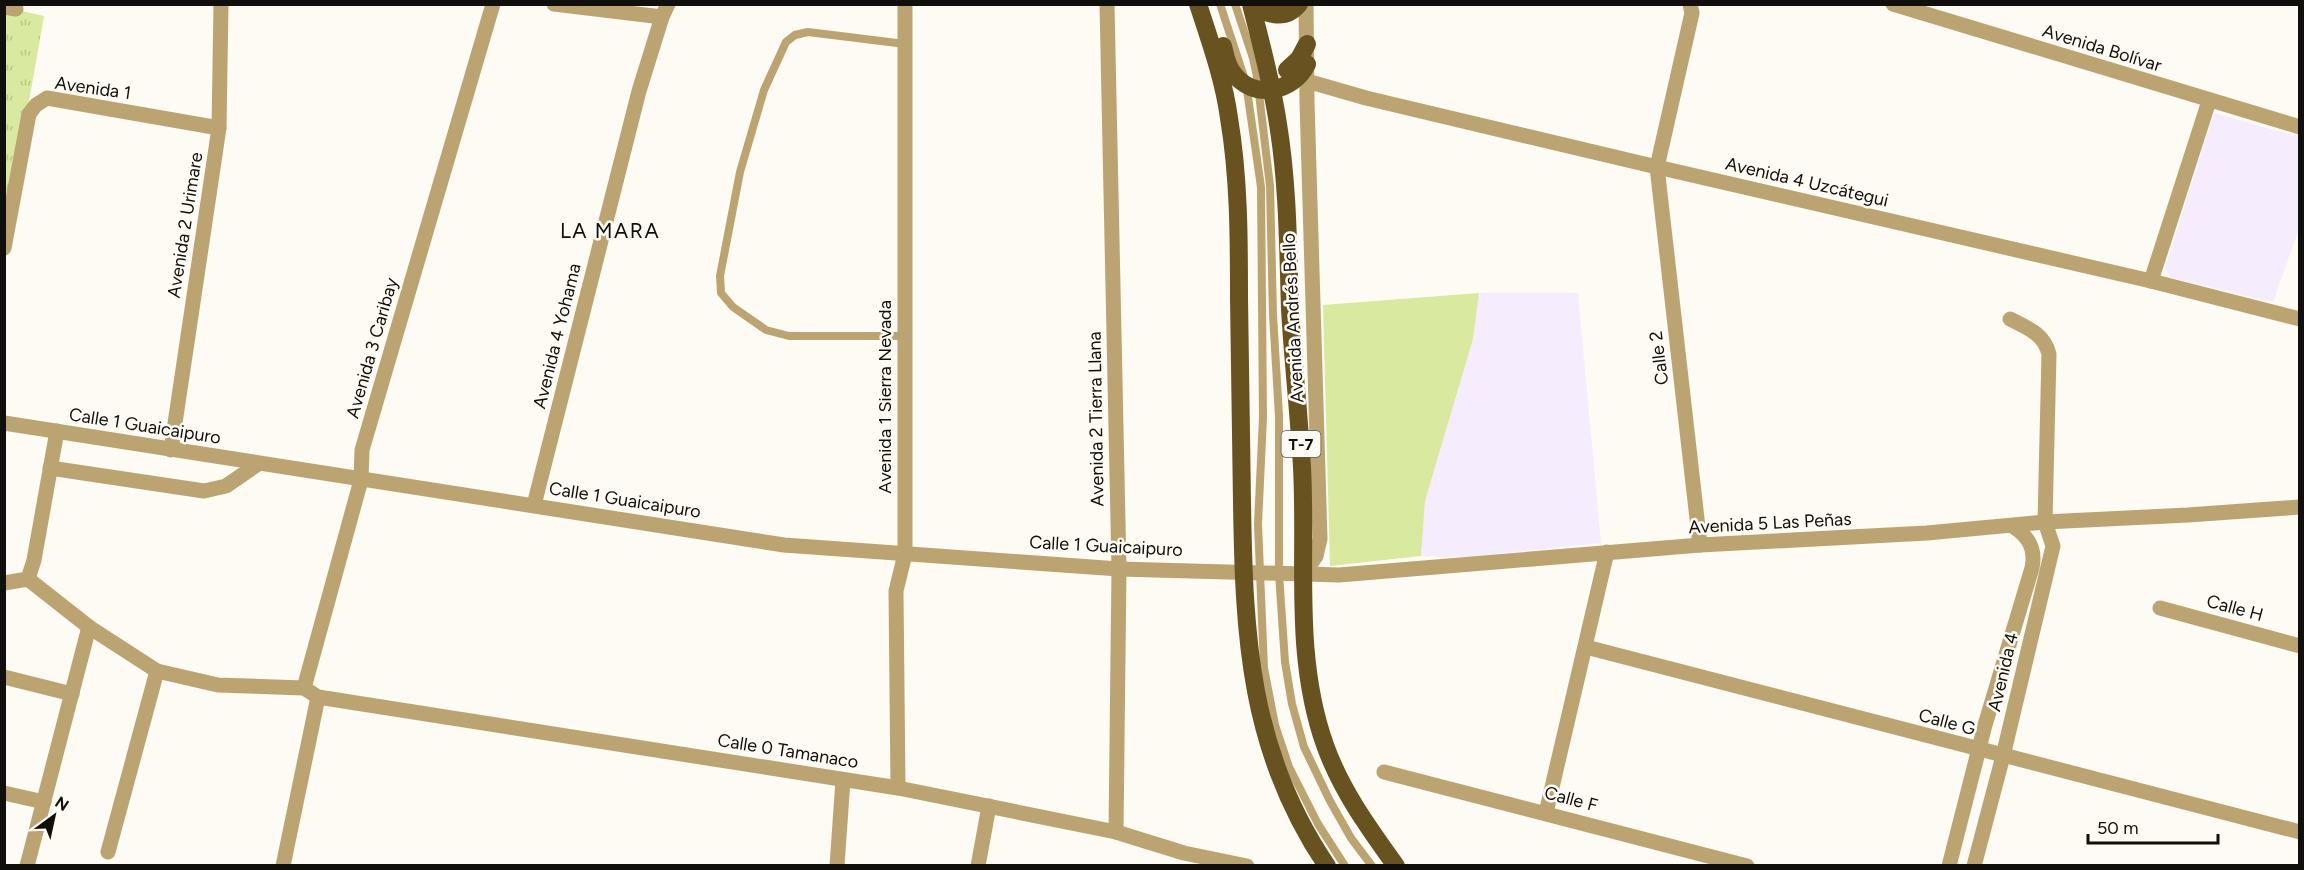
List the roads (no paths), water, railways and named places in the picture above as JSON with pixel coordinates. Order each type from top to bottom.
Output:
[{"type":"highway","points":[[1198,4],[1229,114],[1238,198],[1252,572],[1251,673],[1267,744],[1287,798],[1327,866]]},
{"type":"highway","points":[[1210,4],[1231,71],[1259,87],[1277,90],[1304,70],[1302,70],[1299,59],[1307,44]]},
{"type":"highway","points":[[1246,5],[1267,14],[1279,16],[1288,14],[1299,4]]},
{"type":"highway","name":"Avenida Andrés Bello","points":[[1246,5],[1264,56],[1259,87],[1279,126],[1302,470],[1302,605],[1311,694],[1325,746],[1351,801],[1396,866]]},
{"type":"highway","points":[[1264,56],[1281,67],[1302,70]]},
{"type":"highway","points":[[1229,114],[1235,100],[1259,87]]},
{"type":"street","name":"Avenida 2 Urimare","points":[[171,450],[219,128],[221,4]]},
{"type":"street","name":"Avenida 3 Caribay","points":[[304,688],[362,480],[362,450],[493,4]]},
{"type":"street","points":[[554,4],[665,11]]},
{"type":"street","name":"Avenida 1 Sierra Nevada","points":[[898,788],[896,591],[904,554],[905,4]]},
{"type":"street","name":"Avenida 2 Tierra Llana","points":[[1107,4],[1119,569],[1116,832]]},
{"type":"street","points":[[1306,4],[1307,44]]},
{"type":"street","name":"Calle 2","points":[[1690,4],[1692,13],[1657,167],[1700,545]]},
{"type":"street","name":"Avenida Bolívar","points":[[1893,4],[2300,127]]},
{"type":"street","name":"Avenida 4 Yohama","points":[[534,505],[639,91],[665,11]]},
{"type":"street","points":[[1302,70],[1320,539],[1316,556],[1303,575]]},
{"type":"street","name":"Avenida 4 Uzcátegui","points":[[1302,70],[1366,98],[2151,281],[2300,319]]},
{"type":"street","name":"Avenida 1","points":[[4,248],[29,114],[36,105],[47,98],[219,128]]},
{"type":"street","points":[[2151,281],[2209,100]]},
{"type":"street","name":"Avenida 4","points":[[1974,866],[2054,546],[2045,522],[2049,354],[2046,342],[2037,333],[2010,318]]},
{"type":"street","name":"Calle 1 Guaicaipuro","points":[[4,423],[784,545],[1119,569],[1252,572]]},
{"type":"street","points":[[28,579],[34,560],[57,431]]},
{"type":"street","points":[[50,468],[204,491],[226,486],[258,464]]},
{"type":"street","name":"Avenida 5 Las Peñas","points":[[1252,572],[1339,575],[1700,545],[2300,507]]},
{"type":"street","points":[[1949,866],[1979,750],[2034,561],[2030,543],[2014,526]]},
{"type":"street","points":[[1546,813],[1607,552]]},
{"type":"street","points":[[4,583],[28,579],[89,627],[157,671],[218,685],[304,688],[318,697],[283,866]]},
{"type":"street","name":"Calle H","points":[[2160,608],[2300,646]]},
{"type":"street","points":[[27,866],[89,627]]},
{"type":"street","name":"Calle G","points":[[1586,647],[2300,831]]},
{"type":"street","points":[[108,852],[157,671]]},
{"type":"street","points":[[4,677],[72,694]]},
{"type":"street","name":"Calle 0 Tamanaco","points":[[318,697],[898,788],[1116,832],[1183,859],[1247,866]]},
{"type":"street","name":"Calle F","points":[[1384,772],[1747,866]]},
{"type":"street","points":[[837,866],[843,780]]},
{"type":"street","points":[[4,793],[44,802]]},
{"type":"street","points":[[978,866],[989,806]]},
{"type":"lane","points":[[1220,4],[1259,87],[1263,219],[1263,418],[1258,524],[1252,572],[1264,668],[1275,725],[1289,767],[1318,824],[1345,866]]},
{"type":"lane","points":[[1246,5],[1259,87],[1270,186],[1273,315],[1279,416],[1279,574],[1285,662],[1292,704],[1304,747],[1351,838],[1372,866]]},
{"type":"lane","points":[[905,44],[808,32],[795,35],[786,42],[764,90],[740,172],[720,276],[722,293],[733,307],[766,330],[789,336],[905,336]]},
{"type":"district","name":"LA MARA","points":[[610,230]]}]
